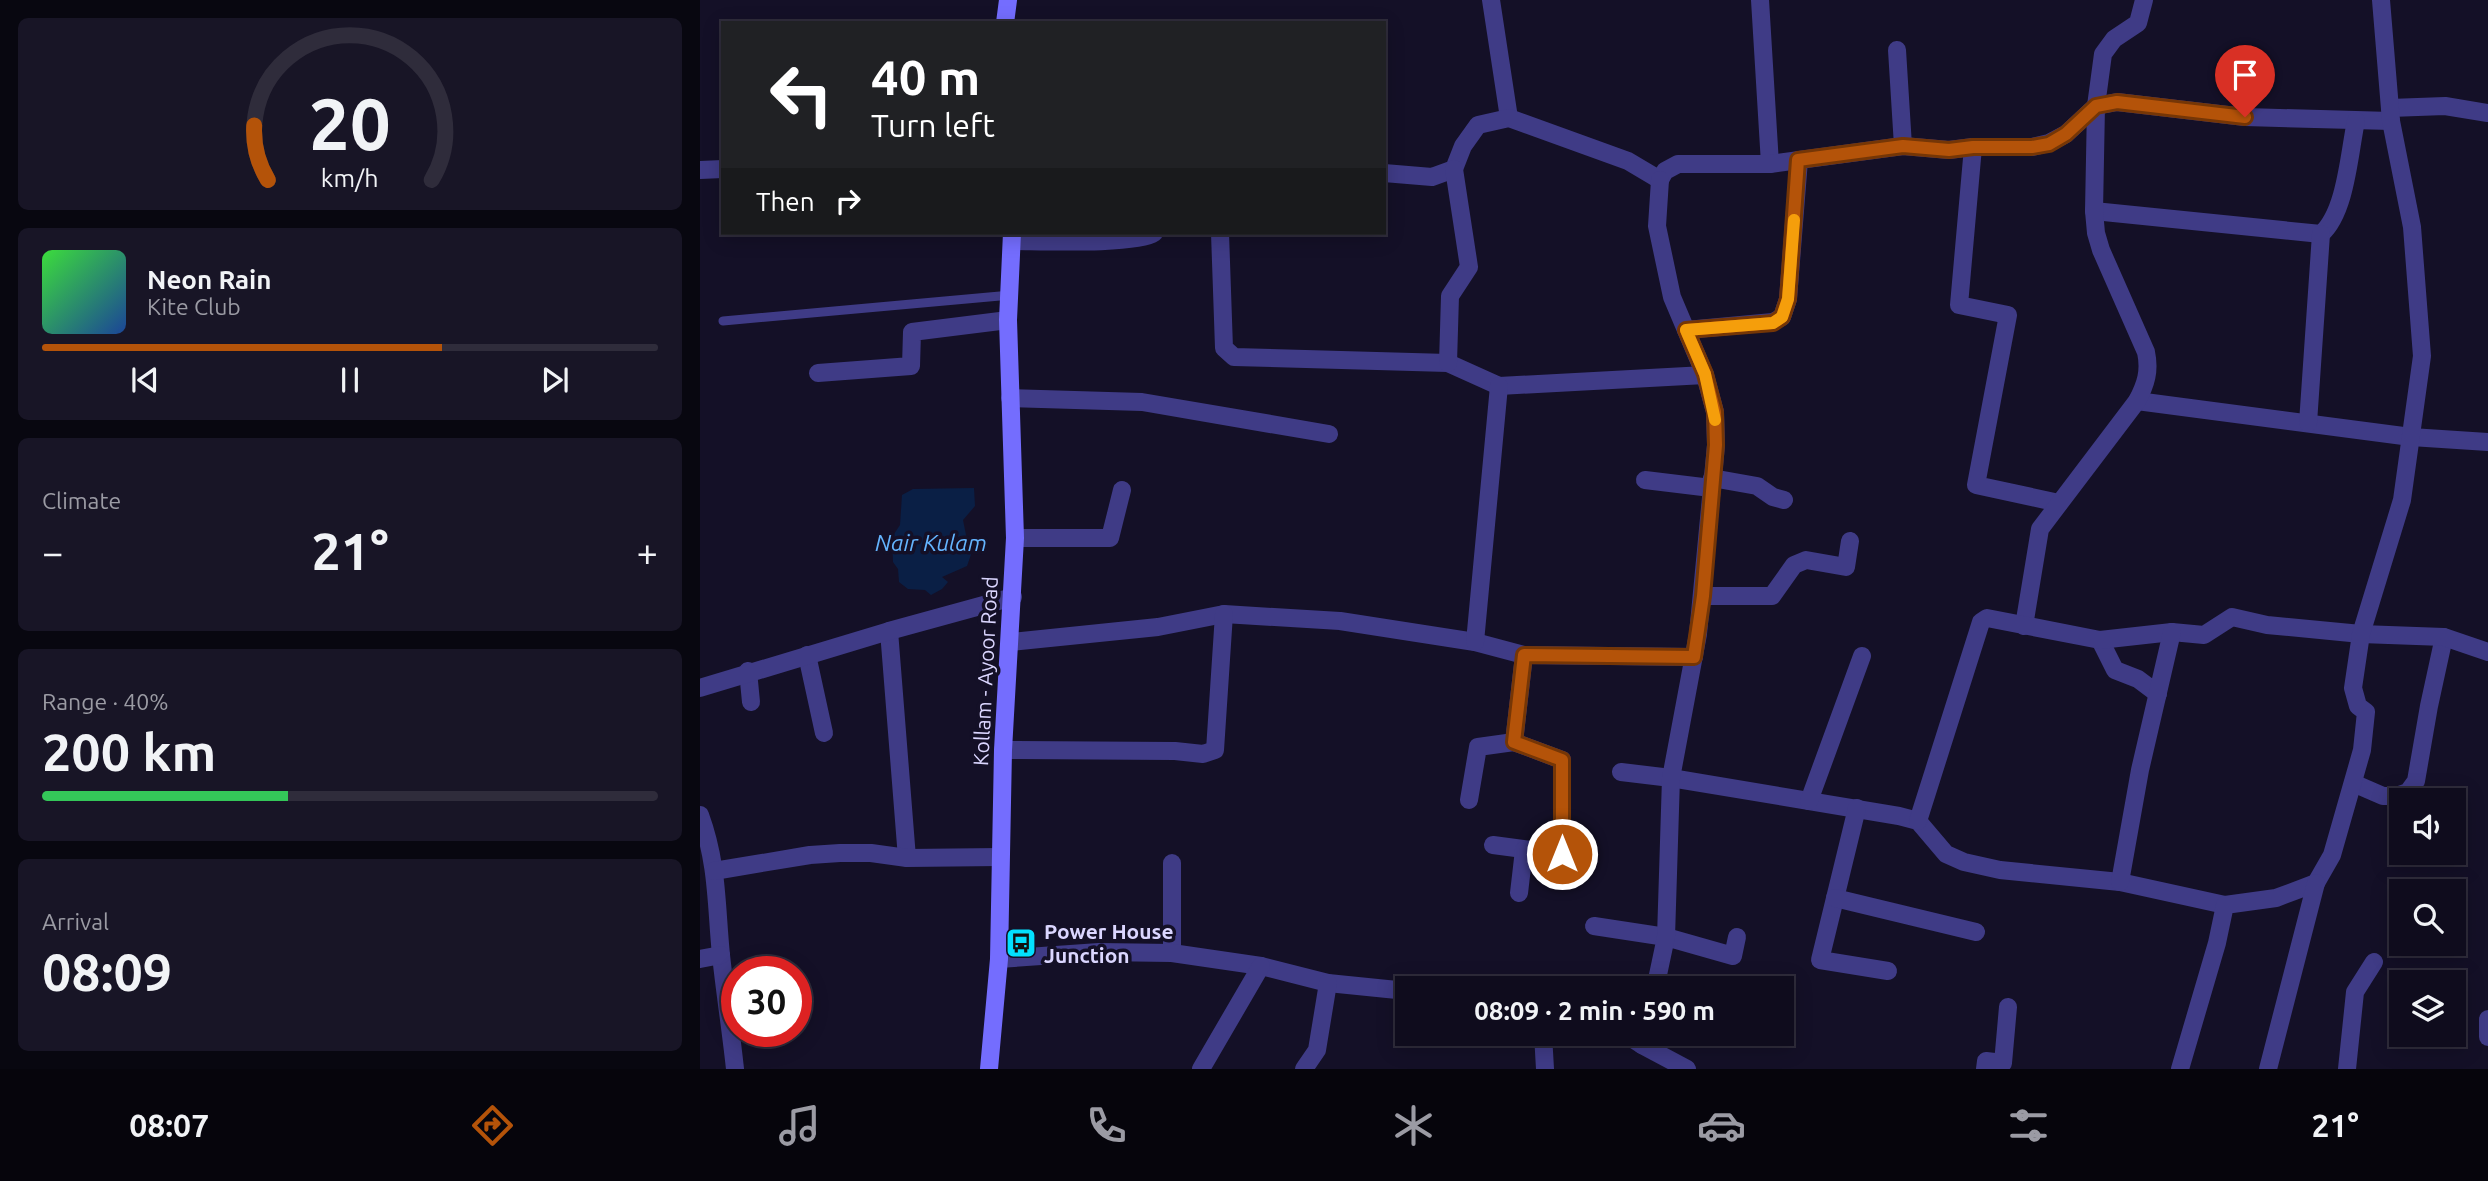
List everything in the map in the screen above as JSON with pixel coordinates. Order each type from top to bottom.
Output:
[{"type":"main road","points":[[1005,21],[1008,0]]},
{"type":"main road","name":"Kollam - Ayoor Road","points":[[989,1069],[999,959],[1003,750],[1015,538],[1009,320],[1012,237]]},
{"type":"street","points":[[1491,0],[1509,118]]},
{"type":"street","points":[[1760,0],[1770,164]]},
{"type":"street","points":[[2024,626],[2040,529],[2137,401],[2145,386],[2149,368],[2146,352],[2101,250],[2096,233],[2095,211],[2096,106],[2103,54],[2114,39],[2138,23],[2144,0]]},
{"type":"street","points":[[2267,1069],[2316,883],[2332,855],[2362,750],[2366,712],[2358,706],[2353,688],[2361,634],[2402,500],[2422,356],[2413,227],[2391,115],[2381,0]]},
{"type":"street","points":[[1897,50],[1903,146]]},
{"type":"street","points":[[1658,976],[1666,937],[1671,778],[1703,596],[1716,445],[1715,412],[1705,374],[1672,297],[1657,226],[1660,180],[1665,171],[1678,164],[1770,164],[1903,146],[1949,150],[1973,147],[2032,147],[2049,144],[2066,134],[2096,106],[2117,102],[2245,117],[2356,121],[2445,106],[2488,113]]},
{"type":"street","points":[[1448,363],[1450,296],[1469,267],[1454,169],[1463,146],[1478,125],[1509,118],[1628,161],[1660,180]]},
{"type":"street","points":[[2308,423],[2321,234],[2331,225],[2341,197],[2356,121]]},
{"type":"street","points":[[1973,147],[1959,305],[2008,315],[1976,485],[2059,503]]},
{"type":"street","points":[[1686,330],[1773,323],[1782,317],[1788,299],[1798,160]]},
{"type":"street","points":[[700,170],[721,169]]},
{"type":"street","points":[[1386,173],[1432,177],[1454,169]]},
{"type":"street","points":[[2095,211],[2321,234]]},
{"type":"street","points":[[1012,237],[1118,240],[1151,235]]},
{"type":"street","points":[[1220,235],[1224,348],[1234,357],[1448,363],[1499,386],[1705,374]]},
{"type":"street","points":[[818,373],[911,366],[912,331],[1009,320]]},
{"type":"street","points":[[1475,642],[1499,386]]},
{"type":"street","points":[[1010,398],[1142,402],[1329,434]]},
{"type":"street","points":[[2137,401],[2411,437],[2488,442]]},
{"type":"street","points":[[1645,480],[1757,486],[1773,497],[1784,500]]},
{"type":"street","points":[[1015,538],[1110,538],[1122,489]]},
{"type":"street","points":[[1703,596],[1772,596],[1794,565],[1806,560],[1846,567],[1850,541]]},
{"type":"street","points":[[700,688],[748,671],[1013,597]]},
{"type":"street","points":[[1003,750],[1175,751],[1203,754],[1215,750],[1224,614]]},
{"type":"street","points":[[1011,642],[1158,627],[1224,614],[1340,621],[1475,642],[1524,655],[1694,657]]},
{"type":"street","points":[[1918,821],[1982,622],[1987,618],[2100,640],[2172,632],[2204,635],[2232,617],[2267,625],[2361,634],[2444,637],[2488,652]]},
{"type":"street","points":[[889,631],[907,858]]},
{"type":"street","points":[[2120,883],[2140,770],[2172,632]]},
{"type":"street","points":[[2353,783],[2383,796],[2396,796],[2408,792],[2416,781],[2444,637]]},
{"type":"street","points":[[2100,640],[2115,670],[2138,680],[2158,694]]},
{"type":"street","points":[[807,655],[824,733]]},
{"type":"street","points":[[1514,742],[1524,655]]},
{"type":"street","points":[[1809,801],[1863,656]]},
{"type":"street","points":[[748,671],[751,702]]},
{"type":"street","points":[[1469,800],[1478,747],[1514,742],[1562,760],[1562,854],[1493,845]]},
{"type":"street","points":[[1621,772],[1857,808],[1918,821],[1946,854],[1964,862],[2000,870],[2120,883],[2225,905],[2276,898],[2316,883]]},
{"type":"street","points":[[1857,808],[1820,960],[1888,971]]},
{"type":"street","points":[[700,815],[710,844],[714,871],[735,1069]]},
{"type":"street","points":[[1519,893],[1524,850]]},
{"type":"street","points":[[714,871],[810,855],[839,853],[871,853],[907,858],[1000,857]]},
{"type":"street","points":[[1172,863],[1172,953]]},
{"type":"street","points":[[1835,898],[1976,932]]},
{"type":"street","points":[[2180,1069],[2217,943],[2225,905]]},
{"type":"street","points":[[1594,926],[1666,937],[1733,956],[1737,937]]},
{"type":"street","points":[[999,959],[1099,952],[1172,953],[1261,966],[1328,984],[1395,990]]},
{"type":"street","points":[[700,959],[721,955]]},
{"type":"street","points":[[2347,1069],[2355,992],[2374,962]]},
{"type":"street","points":[[1201,1069],[1261,966]]},
{"type":"street","points":[[1304,1069],[1317,1050],[1328,984]]},
{"type":"street","points":[[1985,1069],[1986,1061],[2003,1063],[2008,1007]]},
{"type":"street","points":[[2488,1019],[2488,1037]]},
{"type":"street","points":[[1544,1046],[1545,1069]]},
{"type":"street","points":[[1652,1046],[1687,1069]]},
{"type":"lane","points":[[723,321],[1011,295]]},
{"type":"water","name":"Nair Kulam","points":[[974,488],[975,506],[963,520],[967,540],[974,546],[967,566],[942,577],[948,582],[931,595],[925,590],[908,589],[899,582],[898,569],[893,562],[892,537],[900,525],[902,495],[913,489]]},
{"type":"slow traffic","points":[[1715,420],[1705,374],[1686,330],[1773,323],[1782,317],[1788,299],[1794,220]]},
{"type":"place","name":"Power House Junction","points":[[1021,943]]},
{"type":"route","points":[[1562,854],[1562,760],[1514,742],[1524,655],[1694,657],[1703,596],[1716,445],[1715,412],[1705,374],[1686,330],[1773,323],[1782,317],[1788,299],[1798,160],[1903,146],[1949,150],[2049,144],[2066,134],[2096,106],[2117,102],[2245,117]]}]
